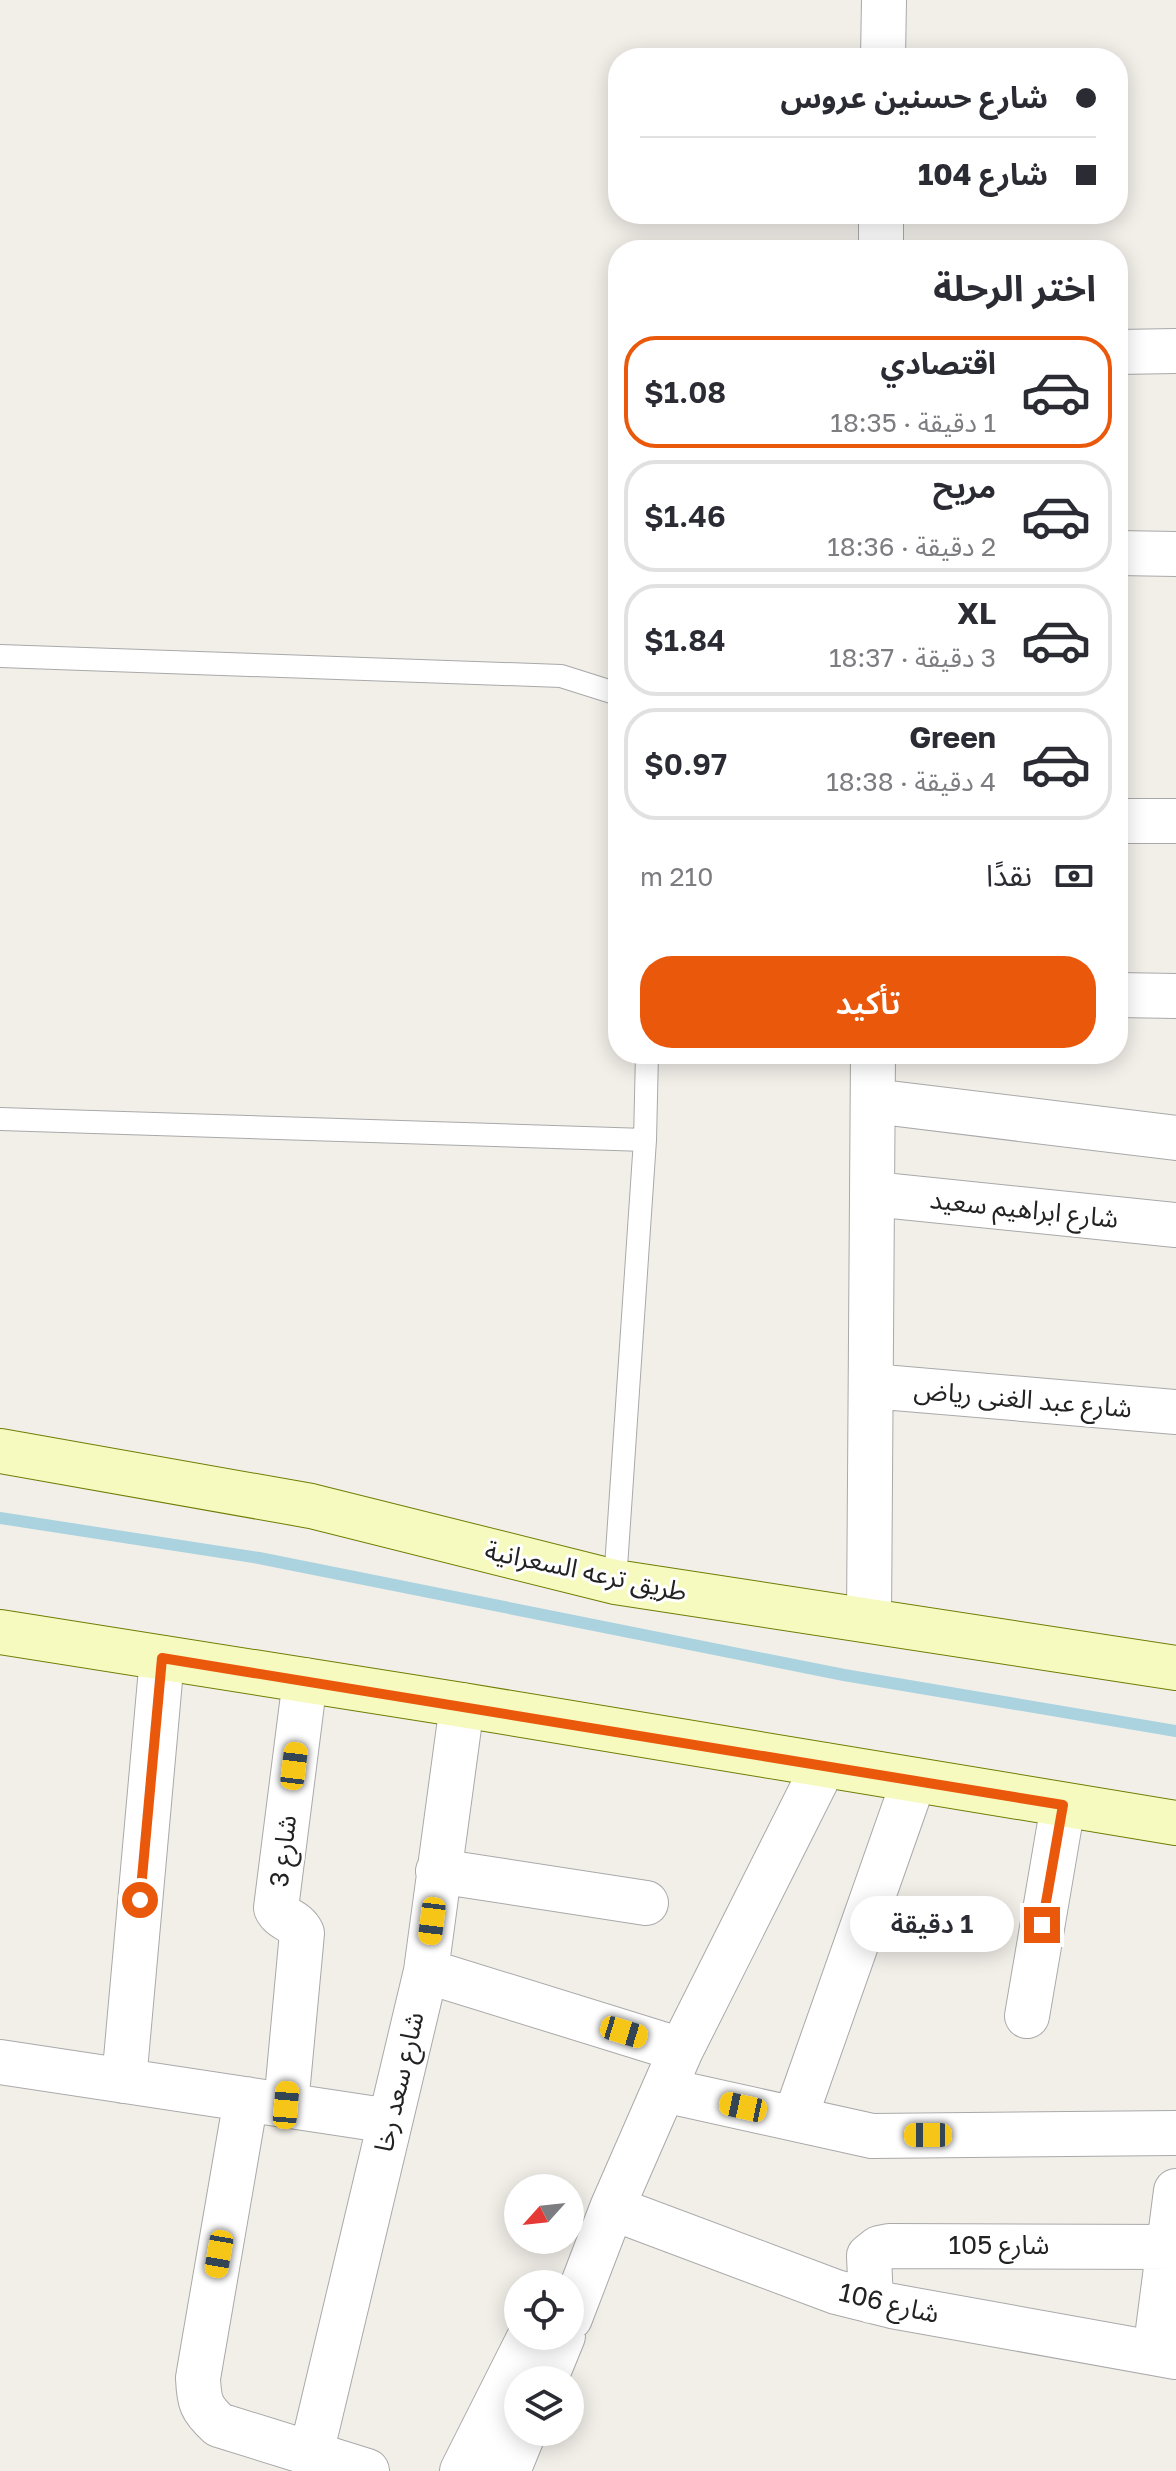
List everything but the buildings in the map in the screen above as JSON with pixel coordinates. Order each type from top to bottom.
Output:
[{"type":"main road","name":"طريق ترعه السعرانية","points":[[0,1451],[311,1506],[615,1582],[1176,1668]]},
{"type":"main road","points":[[0,1632],[1176,1823]]},
{"type":"street","points":[[883,48],[884,0]]},
{"type":"street","points":[[1128,352],[1176,351]]},
{"type":"street","points":[[1128,553],[1176,554]]},
{"type":"street","points":[[1128,821],[1176,821]]},
{"type":"street","points":[[1128,995],[1176,996]]},
{"type":"street","points":[[869,1620],[873,1064]]},
{"type":"street","points":[[873,1101],[1176,1138]]},
{"type":"street","name":"شارع ابراهيم سعيد","points":[[873,1194],[1176,1225]]},
{"type":"street","name":"شارع عبد الغنى رياض","points":[[871,1386],[1176,1412]]},
{"type":"street","points":[[124,2081],[162,1658]]},
{"type":"street","name":"شارع 3","points":[[266,2102],[302,1933],[276,1908],[305,1680]]},
{"type":"street","name":"شارع سعد رخا","points":[[311,2454],[426,1971],[462,1705]]},
{"type":"street","points":[[584,2277],[681,2050],[824,1765]]},
{"type":"street","points":[[795,2118],[914,1780]]},
{"type":"street","points":[[1027,2016],[1063,1805]]},
{"type":"street","points":[[438,1871],[646,1903]]},
{"type":"street","points":[[426,1971],[681,2050]]},
{"type":"street","points":[[0,2062],[390,2121]]},
{"type":"street","points":[[664,2090],[872,2136],[1176,2133]]},
{"type":"street","points":[[266,2102],[198,2378],[198,2397],[205,2412],[219,2425],[367,2471]]},
{"type":"street","points":[[1166,2355],[1176,2191]]},
{"type":"street","name":"شارع 106","points":[[612,2208],[836,2292],[1166,2355]]},
{"type":"street","name":"شارع 105","points":[[871,2301],[869,2256],[879,2248],[889,2246],[1172,2246]]},
{"type":"street","points":[[462,2471],[523,2350]]},
{"type":"street","points":[[508,2471],[518,2446]]},
{"type":"lane","points":[[0,656],[561,676],[608,691]]},
{"type":"lane","points":[[615,1582],[645,1140],[647,1064]]},
{"type":"lane","points":[[0,1119],[645,1140]]},
{"type":"waterway","points":[[0,1518],[259,1558],[844,1675],[1176,1731]]},
{"type":"route","points":[[140,1900],[162,1658],[1063,1805],[1042,1925]]}]
